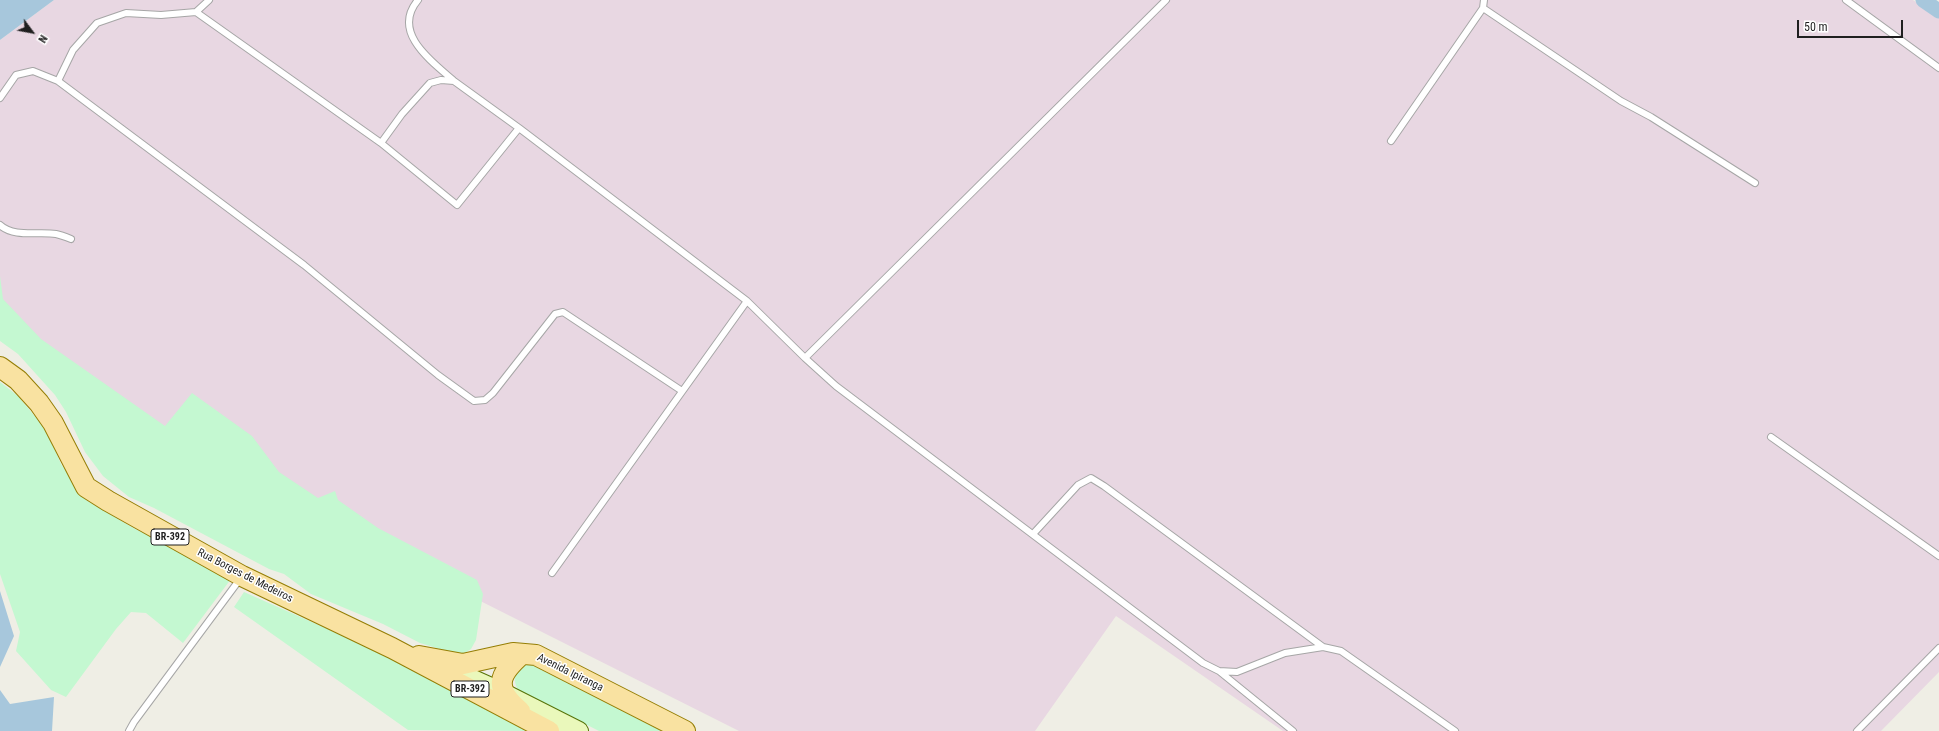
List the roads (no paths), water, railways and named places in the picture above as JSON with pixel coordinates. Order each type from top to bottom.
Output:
[{"type":"main road","name":"Rua Borges de Medeiros","points":[[0,367],[18,380],[39,403],[53,423],[86,487],[130,514],[242,576],[392,648],[549,731]]},
{"type":"main road","name":"Rua Borges de Medeiros","points":[[392,648],[423,657],[502,692],[579,731]]},
{"type":"main road","points":[[522,654],[505,672],[502,680],[502,692],[520,711],[561,731]]},
{"type":"main road","name":"Avenida Ipiranga","points":[[423,657],[463,664],[473,663],[503,655],[536,655],[686,731]]},
{"type":"lane","points":[[58,81],[73,50],[97,23],[126,13],[161,15],[196,12],[209,0]]},
{"type":"lane","points":[[418,0],[409,19],[411,34],[421,53],[454,81],[519,128],[747,301],[836,386],[1203,663],[1219,671],[1293,731]]},
{"type":"lane","points":[[805,358],[1166,0]]},
{"type":"lane","points":[[1391,142],[1483,8],[1484,0]]},
{"type":"lane","points":[[1846,0],[1939,68]]},
{"type":"lane","points":[[1483,8],[1621,101],[1651,117],[1755,183]]},
{"type":"lane","points":[[196,12],[381,143],[457,205],[519,128]]},
{"type":"lane","points":[[0,98],[16,75],[33,71],[58,81],[304,265],[438,375],[474,401],[485,400],[493,393],[555,314],[563,312],[682,391]]},
{"type":"lane","points":[[381,143],[402,114],[430,83],[441,80],[454,81]]},
{"type":"lane","points":[[0,225],[3,228],[22,233],[56,234],[71,239]]},
{"type":"lane","points":[[552,573],[747,301]]},
{"type":"lane","points":[[1771,437],[1939,556]]},
{"type":"lane","points":[[1033,534],[1078,485],[1091,478],[1323,647]]},
{"type":"lane","points":[[130,731],[134,722],[242,576]]},
{"type":"lane","points":[[1219,671],[1237,672],[1285,653],[1323,647],[1341,651],[1455,731]]},
{"type":"lane","points":[[1857,731],[1939,648]]},
{"type":"water","points":[[0,0],[54,0],[0,40]]},
{"type":"water","points":[[0,591],[14,636],[0,667]]},
{"type":"water","points":[[0,690],[10,704],[54,697],[52,731],[0,731]]},
{"type":"waterway","points":[[1923,0],[1939,11]]}]
